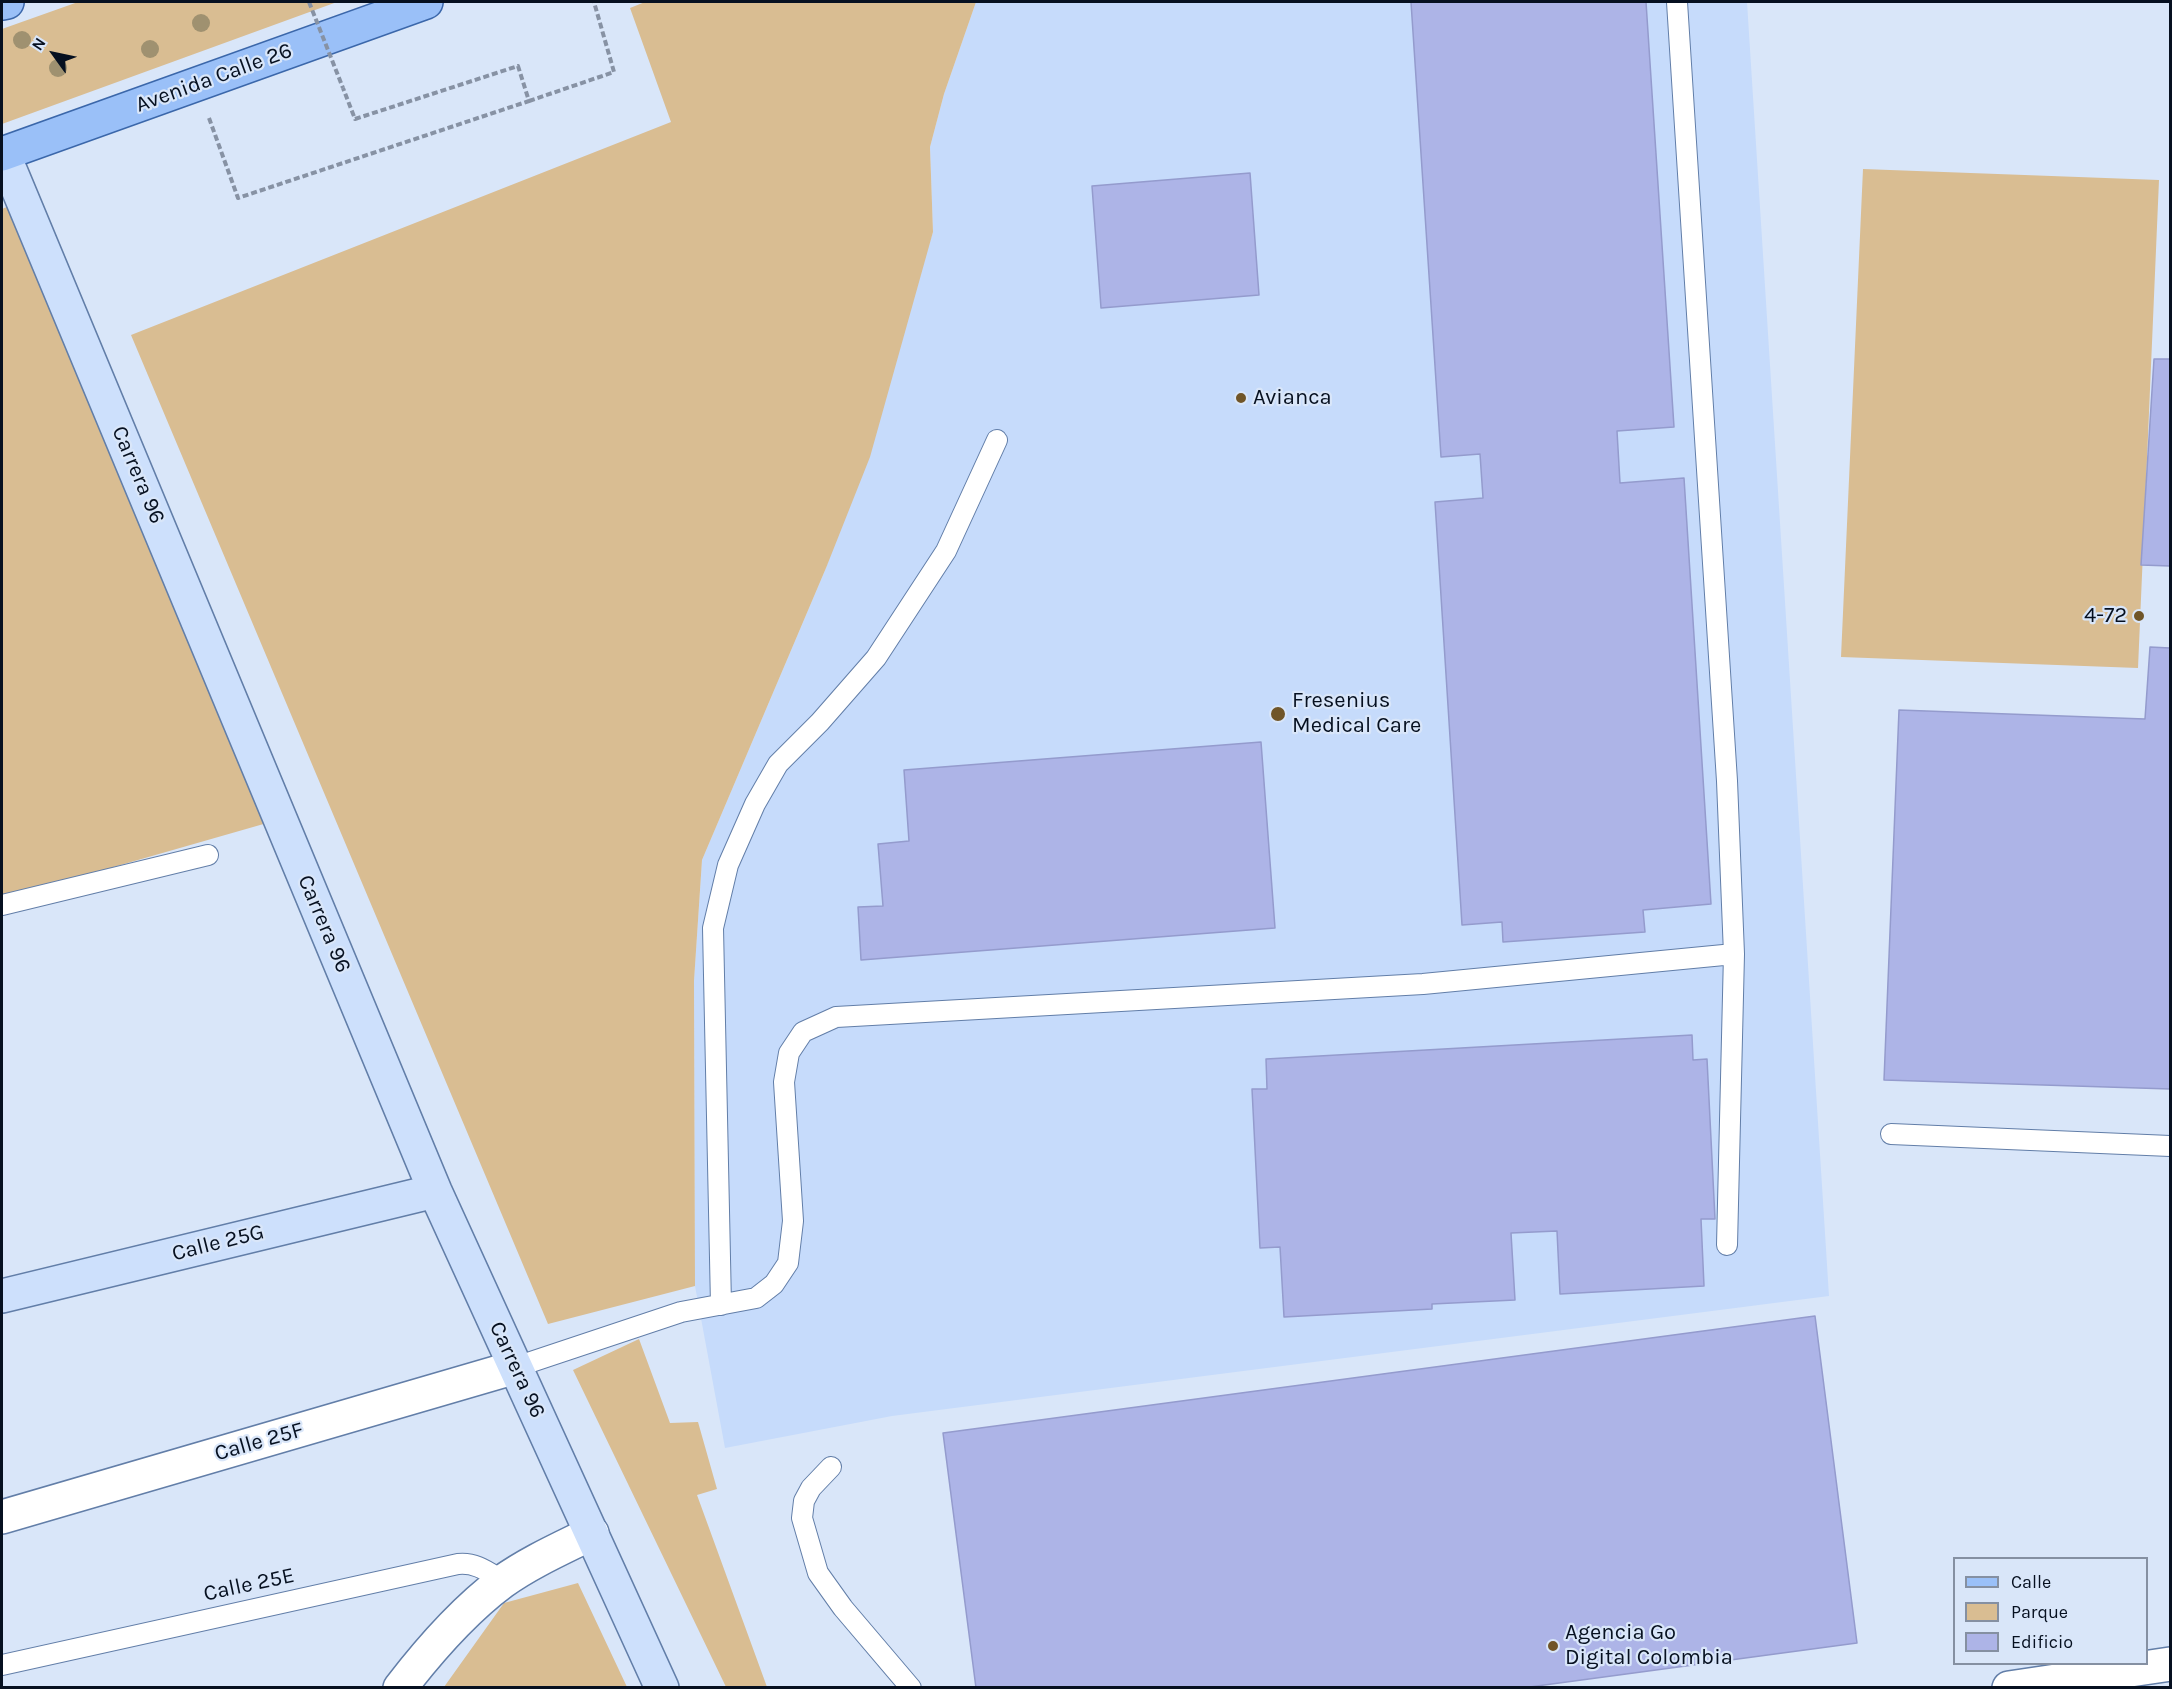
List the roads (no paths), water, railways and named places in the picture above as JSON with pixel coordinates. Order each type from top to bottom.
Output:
[{"type":"main road","points":[[2,3],[7,2]]},
{"type":"main road","name":"Avenida Calle 26","points":[[2,153],[426,2]]},
{"type":"street","name":"Carrera 96","points":[[2,153],[435,1191],[662,1688]]},
{"type":"street","name":"Calle 25G","points":[[2,1296],[435,1191]]},
{"type":"street","name":"Calle 25F","points":[[2,1517],[516,1367]]},
{"type":"street","points":[[400,1688],[420,1662],[466,1612],[503,1581],[539,1559],[592,1533]]},
{"type":"street","points":[[2009,1688],[2170,1664]]},
{"type":"lane","points":[[1677,2],[1727,781],[1734,954],[1727,1245]]},
{"type":"lane","points":[[721,1305],[713,928],[728,865],[754,804],[778,764],[820,722],[876,658],[946,551],[997,440]]},
{"type":"lane","points":[[2,905],[208,855]]},
{"type":"lane","points":[[516,1367],[681,1312],[756,1298],[774,1284],[788,1263],[793,1221],[784,1082],[789,1053],[803,1032],[836,1017],[1423,984],[1734,954]]},
{"type":"lane","points":[[1890,1134],[2170,1146]]},
{"type":"lane","points":[[831,1467],[811,1488],[804,1501],[802,1518],[818,1573],[843,1608],[911,1688]]},
{"type":"lane","name":"Calle 25E","points":[[2,1665],[458,1564],[478,1565],[503,1581]]},
{"type":"place","name":"Avianca","points":[[1241,398]]},
{"type":"place","name":"4-72","points":[[2139,616]]},
{"type":"place","name":"Fresenius Medical Care","points":[[1278,714]]},
{"type":"place","name":"Agencia Go Digital Colombia","points":[[1553,1646]]}]
